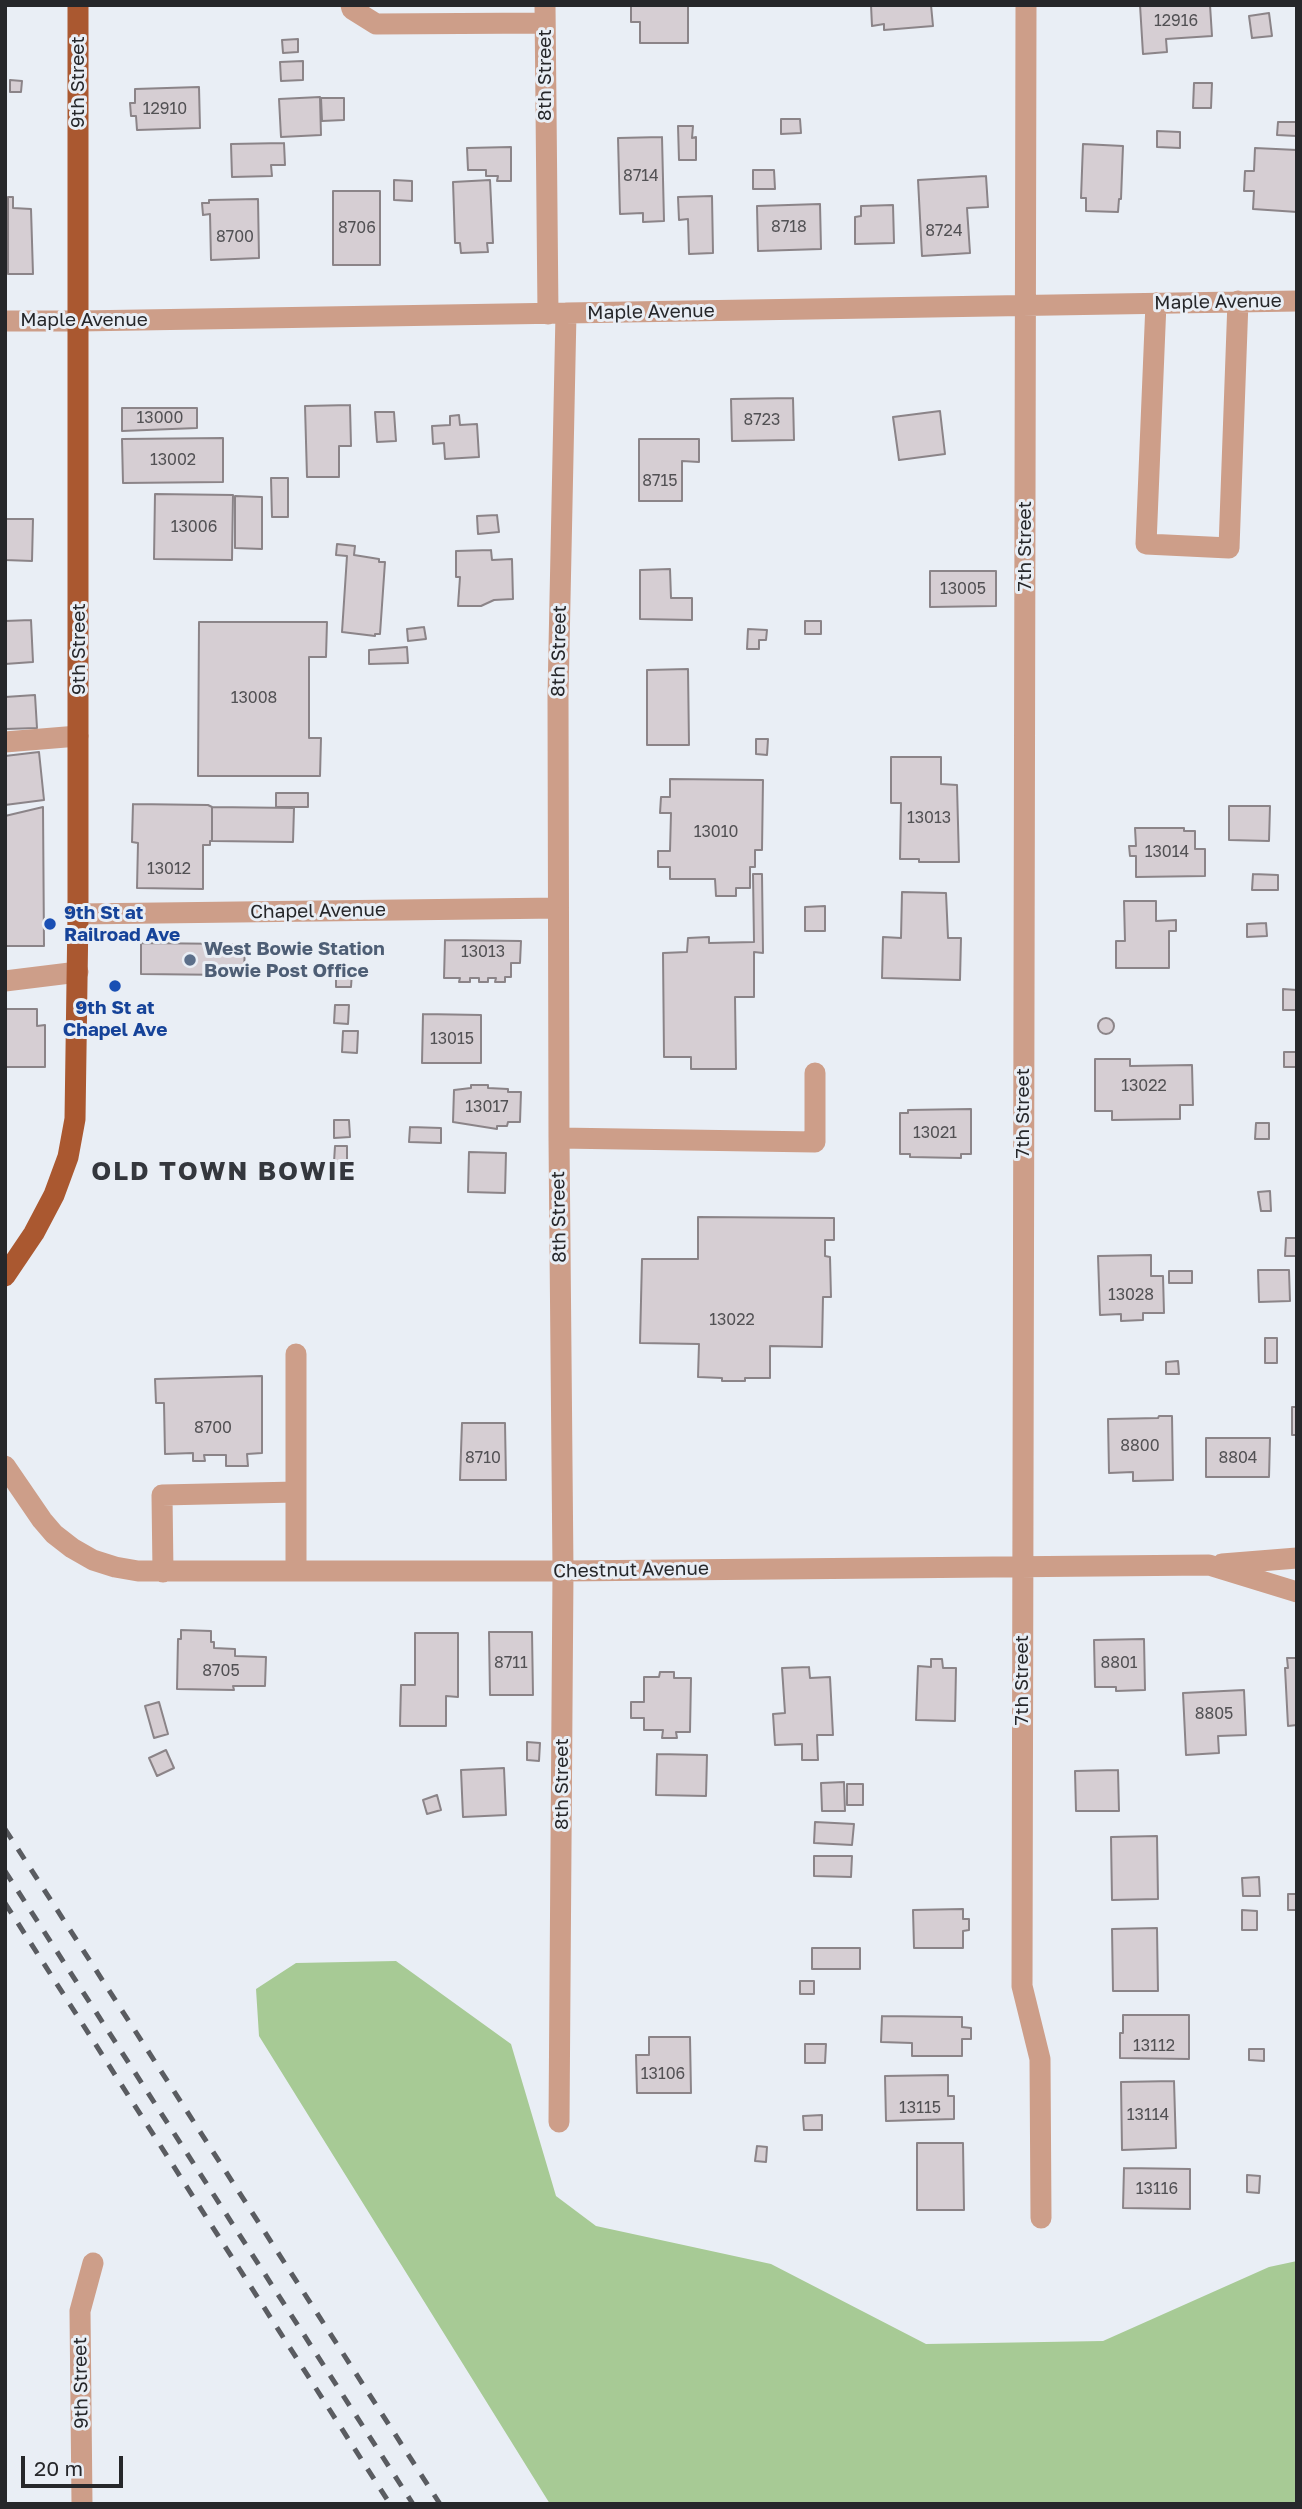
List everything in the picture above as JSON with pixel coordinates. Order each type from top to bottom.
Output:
[{"type":"main road","name":"9th Street","points":[[5,1276],[34,1233],[54,1195],[68,1157],[75,1119],[79,736],[78,5]]},
{"type":"street","points":[[351,5],[352,9],[376,24],[545,14]]},
{"type":"street","name":"7th Street","points":[[1026,5],[1022,1986],[1040,2059],[1041,2218]]},
{"type":"street","name":"8th Street","points":[[545,14],[557,313],[563,1571],[559,2122]]},
{"type":"street","points":[[1156,303],[1146,544],[1229,548],[1238,301]]},
{"type":"street","name":"Maple Avenue","points":[[5,321],[1297,301]]},
{"type":"street","points":[[5,742],[79,736]]},
{"type":"street","name":"Chapel Avenue","points":[[78,914],[558,908]]},
{"type":"street","points":[[5,981],[78,972]]},
{"type":"street","points":[[559,1138],[815,1142],[815,1073]]},
{"type":"street","points":[[296,1354],[296,1571]]},
{"type":"street","name":"Chestnut Avenue","points":[[5,1466],[42,1520],[72,1548],[93,1560],[115,1567],[163,1572],[1209,1564],[1297,1592]]},
{"type":"street","points":[[163,1572],[162,1495],[296,1492]]},
{"type":"street","points":[[1209,1564],[1297,1558]]},
{"type":"street","name":"9th Street","points":[[82,2504],[80,2311],[93,2263]]},
{"type":"green space","points":[[396,1961],[511,2044],[556,2196],[596,2226],[771,2264],[926,2344],[1103,2341],[1269,2267],[1297,2261],[1297,2504],[550,2504],[259,2036],[256,1989],[296,1963]]},
{"type":"building","points":[[631,5],[688,5],[688,43],[640,43],[640,22],[631,22]]},
{"type":"building","points":[[871,5],[931,5],[933,26],[884,30],[884,24],[872,26]]},
{"type":"building","points":[[1140,5],[1210,5],[1212,36],[1166,39],[1167,52],[1143,54]]},
{"type":"building","points":[[1269,13],[1272,36],[1252,38],[1249,16]]},
{"type":"building","points":[[298,39],[298,52],[283,53],[282,40]]},
{"type":"building","points":[[303,61],[303,80],[281,81],[280,62]]},
{"type":"building","points":[[10,80],[22,81],[21,92],[10,92]]},
{"type":"building","points":[[1194,83],[1212,83],[1211,108],[1193,108]]},
{"type":"building","points":[[199,87],[200,128],[137,130],[136,116],[131,116],[130,103],[135,103],[135,89]]},
{"type":"building","points":[[320,97],[321,135],[281,137],[279,99]]},
{"type":"building","points":[[321,98],[344,98],[344,120],[322,121]]},
{"type":"building","points":[[781,119],[800,119],[801,133],[781,134]]},
{"type":"building","points":[[1278,122],[1297,122],[1297,136],[1277,135]]},
{"type":"building","points":[[678,126],[693,126],[696,160],[679,160]]},
{"type":"building","points":[[1157,131],[1180,132],[1180,148],[1157,147]]},
{"type":"building","points":[[662,137],[664,221],[643,222],[643,213],[620,214],[618,138]]},
{"type":"building","points":[[284,143],[285,165],[271,165],[272,176],[232,177],[231,144]]},
{"type":"building","points":[[1083,144],[1123,146],[1118,212],[1086,211],[1086,198],[1081,198]]},
{"type":"building","points":[[511,147],[511,181],[497,181],[498,176],[486,176],[486,170],[468,170],[467,148]]},
{"type":"building","points":[[1255,148],[1297,150],[1297,212],[1253,209],[1254,191],[1244,191],[1245,171],[1254,171]]},
{"type":"building","points":[[753,170],[774,170],[775,189],[753,189]]},
{"type":"building","points":[[986,176],[988,207],[967,208],[970,253],[922,256],[918,180]]},
{"type":"building","points":[[394,180],[412,181],[412,201],[394,200]]},
{"type":"building","points":[[490,180],[493,243],[487,243],[488,252],[461,253],[460,243],[455,243],[453,182]]},
{"type":"building","points":[[333,191],[380,191],[380,265],[333,265]]},
{"type":"building","points":[[712,196],[713,253],[689,254],[688,219],[679,220],[678,197]]},
{"type":"building","points":[[8,197],[13,197],[13,208],[31,209],[33,274],[8,274]]},
{"type":"building","points":[[258,199],[259,258],[211,260],[210,214],[203,215],[202,203],[209,203],[209,200]]},
{"type":"building","points":[[820,204],[821,249],[758,251],[757,206]]},
{"type":"building","points":[[893,205],[894,243],[855,244],[855,217],[861,216],[861,206]]},
{"type":"building","points":[[793,398],[794,440],[732,441],[731,399]]},
{"type":"building","points":[[350,405],[351,446],[339,446],[339,477],[307,477],[305,406]]},
{"type":"building","points":[[122,408],[197,408],[197,428],[122,431]]},
{"type":"building","points":[[940,411],[945,454],[899,460],[893,417]]},
{"type":"building","points":[[375,412],[394,412],[396,441],[377,442]]},
{"type":"building","points":[[459,415],[460,425],[477,424],[479,457],[445,459],[444,443],[433,444],[432,426],[450,425],[450,416]]},
{"type":"building","points":[[223,438],[223,482],[123,483],[122,439]]},
{"type":"building","points":[[639,439],[699,439],[699,462],[682,461],[682,501],[639,501]]},
{"type":"building","points":[[271,478],[288,478],[288,517],[272,517]]},
{"type":"building","points":[[155,494],[233,495],[232,560],[154,559]]},
{"type":"building","points":[[235,496],[262,497],[262,549],[235,548]]},
{"type":"building","points":[[497,515],[499,532],[478,534],[477,516]]},
{"type":"building","points":[[5,519],[33,519],[32,561],[5,560]]},
{"type":"building","points":[[337,544],[355,546],[354,555],[385,562],[380,634],[375,636],[342,632],[347,556],[336,555]]},
{"type":"building","points":[[491,550],[492,560],[512,559],[513,599],[494,600],[481,606],[458,606],[460,577],[456,577],[456,551]]},
{"type":"building","points":[[670,569],[671,598],[692,598],[692,620],[640,619],[640,570]]},
{"type":"building","points":[[930,571],[996,571],[996,606],[930,607]]},
{"type":"building","points":[[31,620],[33,662],[5,664],[5,621]]},
{"type":"building","points":[[805,621],[821,621],[821,634],[805,634]]},
{"type":"building","points":[[199,622],[327,622],[326,657],[309,657],[309,738],[321,738],[320,776],[198,776]]},
{"type":"building","points":[[424,627],[426,639],[408,641],[407,629]]},
{"type":"building","points":[[748,629],[767,630],[766,640],[759,640],[759,649],[747,649]]},
{"type":"building","points":[[407,647],[408,663],[369,664],[369,650]]},
{"type":"building","points":[[688,669],[689,745],[647,745],[647,670]]},
{"type":"building","points":[[35,695],[37,728],[5,729],[5,697]]},
{"type":"building","points":[[756,739],[768,739],[767,755],[756,754]]},
{"type":"building","points":[[39,752],[44,800],[5,805],[5,756]]},
{"type":"building","points":[[891,757],[941,757],[941,784],[957,785],[959,862],[900,859],[901,803],[891,803]]},
{"type":"building","points":[[670,779],[763,780],[762,850],[755,850],[755,867],[750,867],[750,888],[736,888],[736,896],[716,896],[715,879],[670,879],[670,867],[658,867],[658,851],[670,851],[671,813],[660,813],[661,797],[670,797]]},
{"type":"building","points":[[276,793],[308,793],[308,807],[276,807]]},
{"type":"building","points":[[133,804],[212,807],[212,841],[210,845],[203,845],[203,889],[137,888],[138,843],[132,842]]},
{"type":"building","points":[[1229,806],[1270,806],[1269,841],[1229,840]]},
{"type":"building","points":[[43,807],[44,946],[5,946],[5,816]]},
{"type":"building","points":[[212,807],[294,808],[293,842],[212,841]]},
{"type":"building","points":[[1135,828],[1184,828],[1184,831],[1195,831],[1195,849],[1205,849],[1205,876],[1136,877],[1136,856],[1130,856],[1129,846],[1136,846]]},
{"type":"building","points":[[753,874],[762,874],[763,953],[754,952],[754,997],[735,997],[736,1069],[691,1069],[691,1057],[664,1057],[663,953],[687,952],[688,938],[709,937],[709,943],[754,942]]},
{"type":"building","points":[[1253,874],[1278,875],[1278,890],[1252,890]]},
{"type":"building","points":[[902,892],[946,893],[948,938],[961,938],[960,980],[882,978],[883,937],[901,938]]},
{"type":"building","points":[[1124,901],[1156,901],[1156,921],[1176,920],[1176,931],[1169,931],[1169,968],[1116,968],[1116,941],[1125,941]]},
{"type":"building","points":[[825,906],[825,931],[805,931],[805,907]]},
{"type":"building","points":[[1266,923],[1267,936],[1247,937],[1247,924]]},
{"type":"building","points":[[445,940],[521,941],[520,963],[511,963],[511,977],[505,977],[505,982],[495,982],[496,978],[488,978],[488,982],[470,978],[470,982],[459,982],[460,978],[444,978]]},
{"type":"building","points":[[141,943],[232,944],[232,950],[245,950],[244,968],[232,968],[232,975],[141,974]]},
{"type":"building","points":[[336,971],[352,972],[351,987],[336,987]]},
{"type":"building","points":[[1283,989],[1297,990],[1297,1010],[1283,1010]]},
{"type":"building","points":[[335,1005],[349,1005],[348,1024],[334,1023]]},
{"type":"building","points":[[5,1009],[37,1009],[37,1026],[45,1025],[45,1067],[5,1067]]},
{"type":"building","points":[[423,1014],[481,1015],[481,1063],[422,1063]]},
{"type":"building","points":[[1106,1018],[1112,1020],[1112,1032],[1106,1034],[1100,1032],[1098,1026],[1100,1020]]},
{"type":"building","points":[[343,1031],[358,1031],[357,1053],[342,1052]]},
{"type":"building","points":[[1284,1052],[1297,1052],[1297,1067],[1284,1067]]},
{"type":"building","points":[[1095,1059],[1130,1059],[1130,1066],[1192,1065],[1193,1105],[1180,1105],[1180,1119],[1112,1120],[1112,1111],[1095,1111]]},
{"type":"building","points":[[471,1085],[488,1085],[488,1088],[521,1092],[520,1122],[508,1122],[507,1126],[497,1126],[497,1129],[453,1122],[454,1090],[471,1088]]},
{"type":"building","points":[[971,1109],[971,1154],[961,1154],[961,1158],[910,1157],[910,1154],[900,1154],[900,1113],[908,1113],[908,1110]]},
{"type":"building","points":[[334,1120],[349,1120],[350,1137],[334,1138]]},
{"type":"building","points":[[1256,1123],[1269,1123],[1269,1139],[1255,1139]]},
{"type":"building","points":[[410,1127],[441,1128],[441,1143],[409,1142]]},
{"type":"building","points":[[335,1146],[347,1146],[347,1163],[334,1162]]},
{"type":"building","points":[[469,1152],[506,1153],[505,1193],[468,1192]]},
{"type":"building","points":[[1270,1191],[1271,1211],[1261,1211],[1258,1192]]},
{"type":"building","points":[[698,1217],[834,1218],[834,1240],[825,1240],[825,1256],[830,1257],[831,1297],[823,1297],[822,1347],[770,1346],[770,1378],[722,1381],[722,1378],[698,1377],[699,1344],[640,1343],[642,1259],[698,1259]]},
{"type":"building","points":[[1286,1238],[1297,1238],[1297,1256],[1285,1256]]},
{"type":"building","points":[[1151,1255],[1151,1276],[1163,1276],[1164,1313],[1143,1313],[1143,1320],[1121,1321],[1121,1314],[1100,1315],[1098,1256]]},
{"type":"building","points":[[1258,1270],[1289,1270],[1290,1301],[1259,1302]]},
{"type":"building","points":[[1169,1271],[1192,1271],[1192,1283],[1169,1283]]},
{"type":"building","points":[[1265,1338],[1277,1338],[1277,1363],[1265,1363]]},
{"type":"building","points":[[1178,1361],[1179,1374],[1166,1374],[1166,1362]]},
{"type":"building","points":[[262,1376],[262,1453],[247,1454],[248,1466],[226,1466],[226,1455],[204,1455],[205,1461],[193,1461],[193,1453],[165,1454],[164,1403],[156,1403],[155,1379]]},
{"type":"building","points":[[1292,1407],[1297,1407],[1297,1435],[1292,1435]]},
{"type":"building","points":[[1172,1416],[1173,1480],[1133,1481],[1133,1472],[1109,1473],[1108,1419]]},
{"type":"building","points":[[462,1423],[505,1423],[506,1480],[460,1480]]},
{"type":"building","points":[[1206,1438],[1270,1438],[1269,1477],[1206,1477]]},
{"type":"building","points":[[181,1630],[211,1631],[214,1648],[235,1649],[235,1656],[266,1657],[265,1686],[233,1686],[234,1690],[177,1689],[178,1639],[181,1639]]},
{"type":"building","points":[[489,1632],[532,1632],[533,1695],[490,1695]]},
{"type":"building","points":[[415,1633],[458,1633],[458,1697],[446,1696],[446,1726],[400,1726],[401,1685],[415,1685]]},
{"type":"building","points":[[1144,1639],[1145,1690],[1116,1691],[1116,1687],[1095,1687],[1094,1640]]},
{"type":"building","points":[[1287,1658],[1297,1658],[1297,1725],[1288,1726],[1285,1668],[1288,1668]]},
{"type":"building","points":[[931,1659],[942,1659],[943,1668],[956,1668],[955,1721],[916,1720],[918,1666],[931,1667]]},
{"type":"building","points":[[809,1667],[810,1678],[830,1677],[833,1735],[817,1735],[818,1760],[802,1760],[802,1744],[775,1745],[773,1714],[785,1713],[782,1668]]},
{"type":"building","points":[[660,1672],[674,1672],[674,1678],[691,1678],[690,1732],[676,1732],[677,1738],[662,1738],[663,1730],[644,1730],[644,1718],[631,1718],[631,1702],[644,1702],[644,1677],[659,1677]]},
{"type":"building","points":[[1244,1690],[1246,1735],[1218,1736],[1219,1753],[1186,1755],[1183,1693]]},
{"type":"building","points":[[159,1702],[168,1734],[154,1738],[145,1706]]},
{"type":"building","points":[[527,1742],[540,1743],[539,1761],[527,1760]]},
{"type":"building","points":[[166,1750],[174,1768],[157,1776],[149,1758]]},
{"type":"building","points":[[657,1754],[707,1755],[706,1796],[656,1795]]},
{"type":"building","points":[[504,1768],[506,1815],[463,1817],[461,1770]]},
{"type":"building","points":[[1118,1770],[1119,1811],[1076,1811],[1075,1771]]},
{"type":"building","points":[[844,1782],[845,1811],[822,1811],[821,1783]]},
{"type":"building","points":[[847,1784],[863,1784],[863,1805],[847,1805]]},
{"type":"building","points":[[437,1795],[441,1810],[427,1814],[423,1800]]},
{"type":"building","points":[[815,1822],[854,1824],[852,1845],[814,1843]]},
{"type":"building","points":[[1157,1836],[1158,1899],[1112,1900],[1111,1837]]},
{"type":"building","points":[[814,1856],[852,1856],[851,1877],[814,1876]]},
{"type":"building","points":[[1259,1877],[1260,1896],[1243,1896],[1242,1878]]},
{"type":"building","points":[[1288,1894],[1297,1894],[1297,1910],[1288,1910]]},
{"type":"building","points":[[963,1909],[963,1919],[969,1919],[969,1930],[963,1931],[963,1948],[914,1948],[913,1910]]},
{"type":"building","points":[[1242,1910],[1257,1911],[1257,1930],[1242,1930]]},
{"type":"building","points":[[1157,1928],[1158,1991],[1113,1991],[1112,1929]]},
{"type":"building","points":[[812,1948],[860,1948],[860,1969],[812,1969]]},
{"type":"building","points":[[800,1981],[814,1981],[814,1994],[800,1994]]},
{"type":"building","points":[[1123,2015],[1189,2015],[1189,2059],[1120,2058]]},
{"type":"building","points":[[882,2016],[962,2017],[962,2027],[971,2028],[971,2039],[962,2039],[962,2056],[912,2056],[912,2043],[881,2042]]},
{"type":"building","points":[[649,2037],[690,2037],[691,2093],[637,2093],[636,2055],[649,2055]]},
{"type":"building","points":[[805,2044],[826,2044],[825,2063],[805,2063]]},
{"type":"building","points":[[1249,2049],[1264,2049],[1264,2061],[1249,2060]]},
{"type":"building","points":[[948,2075],[948,2096],[954,2096],[954,2119],[886,2121],[885,2076]]},
{"type":"building","points":[[1174,2081],[1176,2148],[1122,2150],[1121,2082]]},
{"type":"building","points":[[822,2115],[822,2130],[804,2130],[803,2116]]},
{"type":"building","points":[[917,2143],[963,2143],[964,2210],[917,2210]]},
{"type":"building","points":[[757,2146],[767,2147],[766,2162],[755,2161]]},
{"type":"building","points":[[1124,2168],[1190,2169],[1190,2209],[1123,2208]]},
{"type":"building","points":[[1247,2175],[1260,2176],[1259,2193],[1247,2192]]},
{"type":"railway","points":[[5,1829],[440,2504]]},
{"type":"railway","points":[[5,1871],[413,2504]]},
{"type":"railway","points":[[5,1903],[390,2504]]},
{"type":"place","name":"9th St at Railroad Ave","points":[[50,924]]},
{"type":"place","name":"West Bowie Station Bowie Post Office","points":[[190,960]]},
{"type":"place","name":"9th St at Chapel Ave","points":[[115,986]]},
{"type":"district","name":"OLD TOWN BOWIE","points":[[224,1172]]}]
